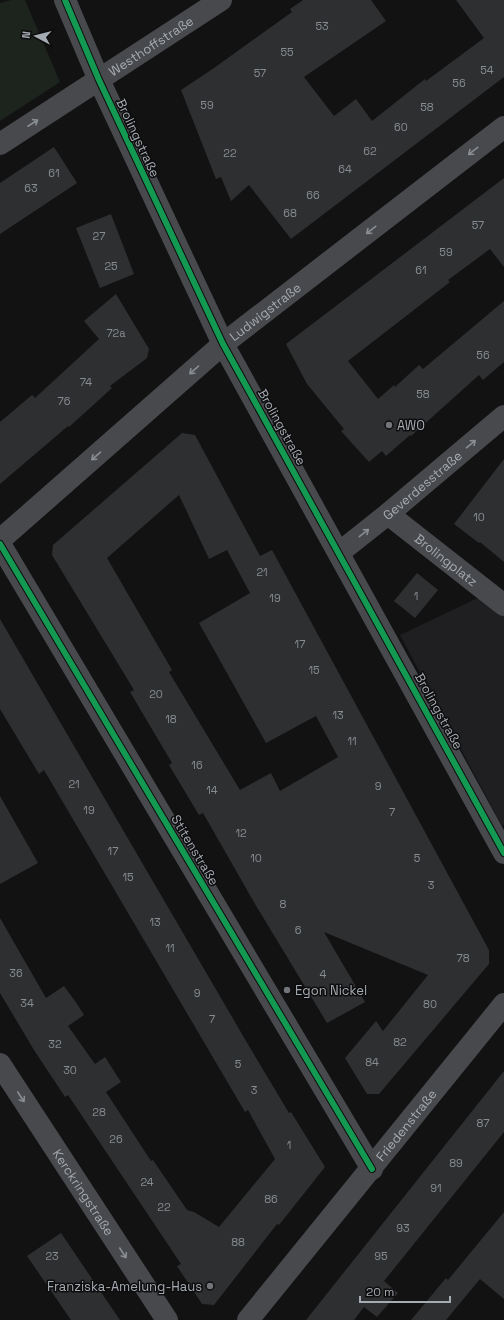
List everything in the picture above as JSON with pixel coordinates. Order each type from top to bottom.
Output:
[{"type":"street","name":"Brolingstraße","points":[[65,0],[99,80],[223,344],[340,552],[413,673],[481,799],[504,853]]},
{"type":"street","name":"Westhoffstraße","points":[[0,144],[221,0]]},
{"type":"street","name":"Ludwigstraße","points":[[0,540],[223,344],[504,127]]},
{"type":"street","name":"Geverdesstraße","points":[[340,552],[388,514],[504,416]]},
{"type":"street","name":"Brolingplatz","points":[[388,514],[504,605]]},
{"type":"street","name":"Stitenstraße","points":[[0,544],[372,1168]]},
{"type":"street","name":"Friedenstraße","points":[[248,1320],[504,1004]]},
{"type":"street","name":"Kerckringstraße","points":[[0,1064],[167,1320]]},
{"type":"shaded area","points":[[11,0],[25,0],[60,82],[0,121],[0,3]]},
{"type":"shaded area","points":[[480,597],[504,616],[504,824],[502,826],[400,635]]},
{"type":"building","points":[[303,0],[371,0],[386,21],[304,77],[334,116],[356,99],[372,121],[425,79],[426,81],[484,38],[456,0],[504,0],[504,77],[291,239],[249,185],[231,201],[221,177],[216,179],[181,90],[292,12],[290,9]]},
{"type":"building","points":[[54,147],[77,183],[0,234],[0,183]]},
{"type":"building","points":[[504,178],[504,267],[490,249],[448,280],[450,282],[348,361],[378,399],[394,385],[395,387],[419,365],[423,369],[504,301],[504,362],[483,380],[479,375],[411,436],[410,435],[386,456],[382,451],[369,462],[341,431],[344,429],[307,384],[286,344]]},
{"type":"building","points":[[111,214],[134,274],[100,288],[76,228]]},
{"type":"building","points":[[116,294],[149,349],[147,358],[110,386],[112,388],[69,427],[68,426],[0,484],[0,422],[32,395],[35,398],[99,339],[84,321]]},
{"type":"building","points":[[182,433],[195,435],[260,556],[272,550],[489,950],[489,964],[379,1094],[367,1094],[345,1058],[376,1021],[383,1031],[428,975],[324,932],[365,1002],[327,1023],[255,904],[203,813],[199,815],[169,765],[172,763],[130,692],[134,690],[52,555],[53,545]],"holes":[[[179,495],[209,559],[227,550],[250,593],[199,623],[266,743],[316,716],[338,757],[280,791],[271,773],[240,790],[169,672],[172,670],[107,558]]]},
{"type":"building","points":[[504,459],[504,562],[480,542],[479,543],[454,524]]},
{"type":"building","points":[[417,573],[438,590],[415,618],[394,601]]},
{"type":"building","points":[[0,619],[246,1041],[289,1113],[291,1112],[325,1167],[279,1225],[277,1224],[214,1305],[202,1304],[177,1266],[181,1264],[68,1095],[65,1097],[34,1050],[0,993],[0,918],[46,998],[64,986],[84,1015],[68,1026],[95,1064],[105,1057],[121,1082],[106,1092],[151,1161],[153,1160],[187,1210],[194,1212],[219,1227],[275,1159],[248,1110],[245,1112],[44,770],[39,774],[0,709]]},
{"type":"building","points":[[0,796],[38,863],[0,884]]},
{"type":"building","points":[[504,1071],[504,1132],[384,1281],[398,1293],[377,1317],[364,1307],[354,1320],[306,1320]]},
{"type":"building","points":[[504,1212],[504,1299],[480,1279],[446,1320],[411,1320],[446,1278],[448,1280]]},
{"type":"building","points":[[61,1233],[120,1320],[71,1320],[27,1256]]},
{"type":"cycle path","points":[[65,0],[99,80],[223,344],[504,853]]},
{"type":"cycle path","points":[[0,544],[372,1169]]},
{"type":"place","name":"AWO","points":[[389,425]]},
{"type":"place","name":"Egon Nickel","points":[[287,990]]},
{"type":"place","name":"Franziska-Amelung-Haus","points":[[210,1286]]}]
